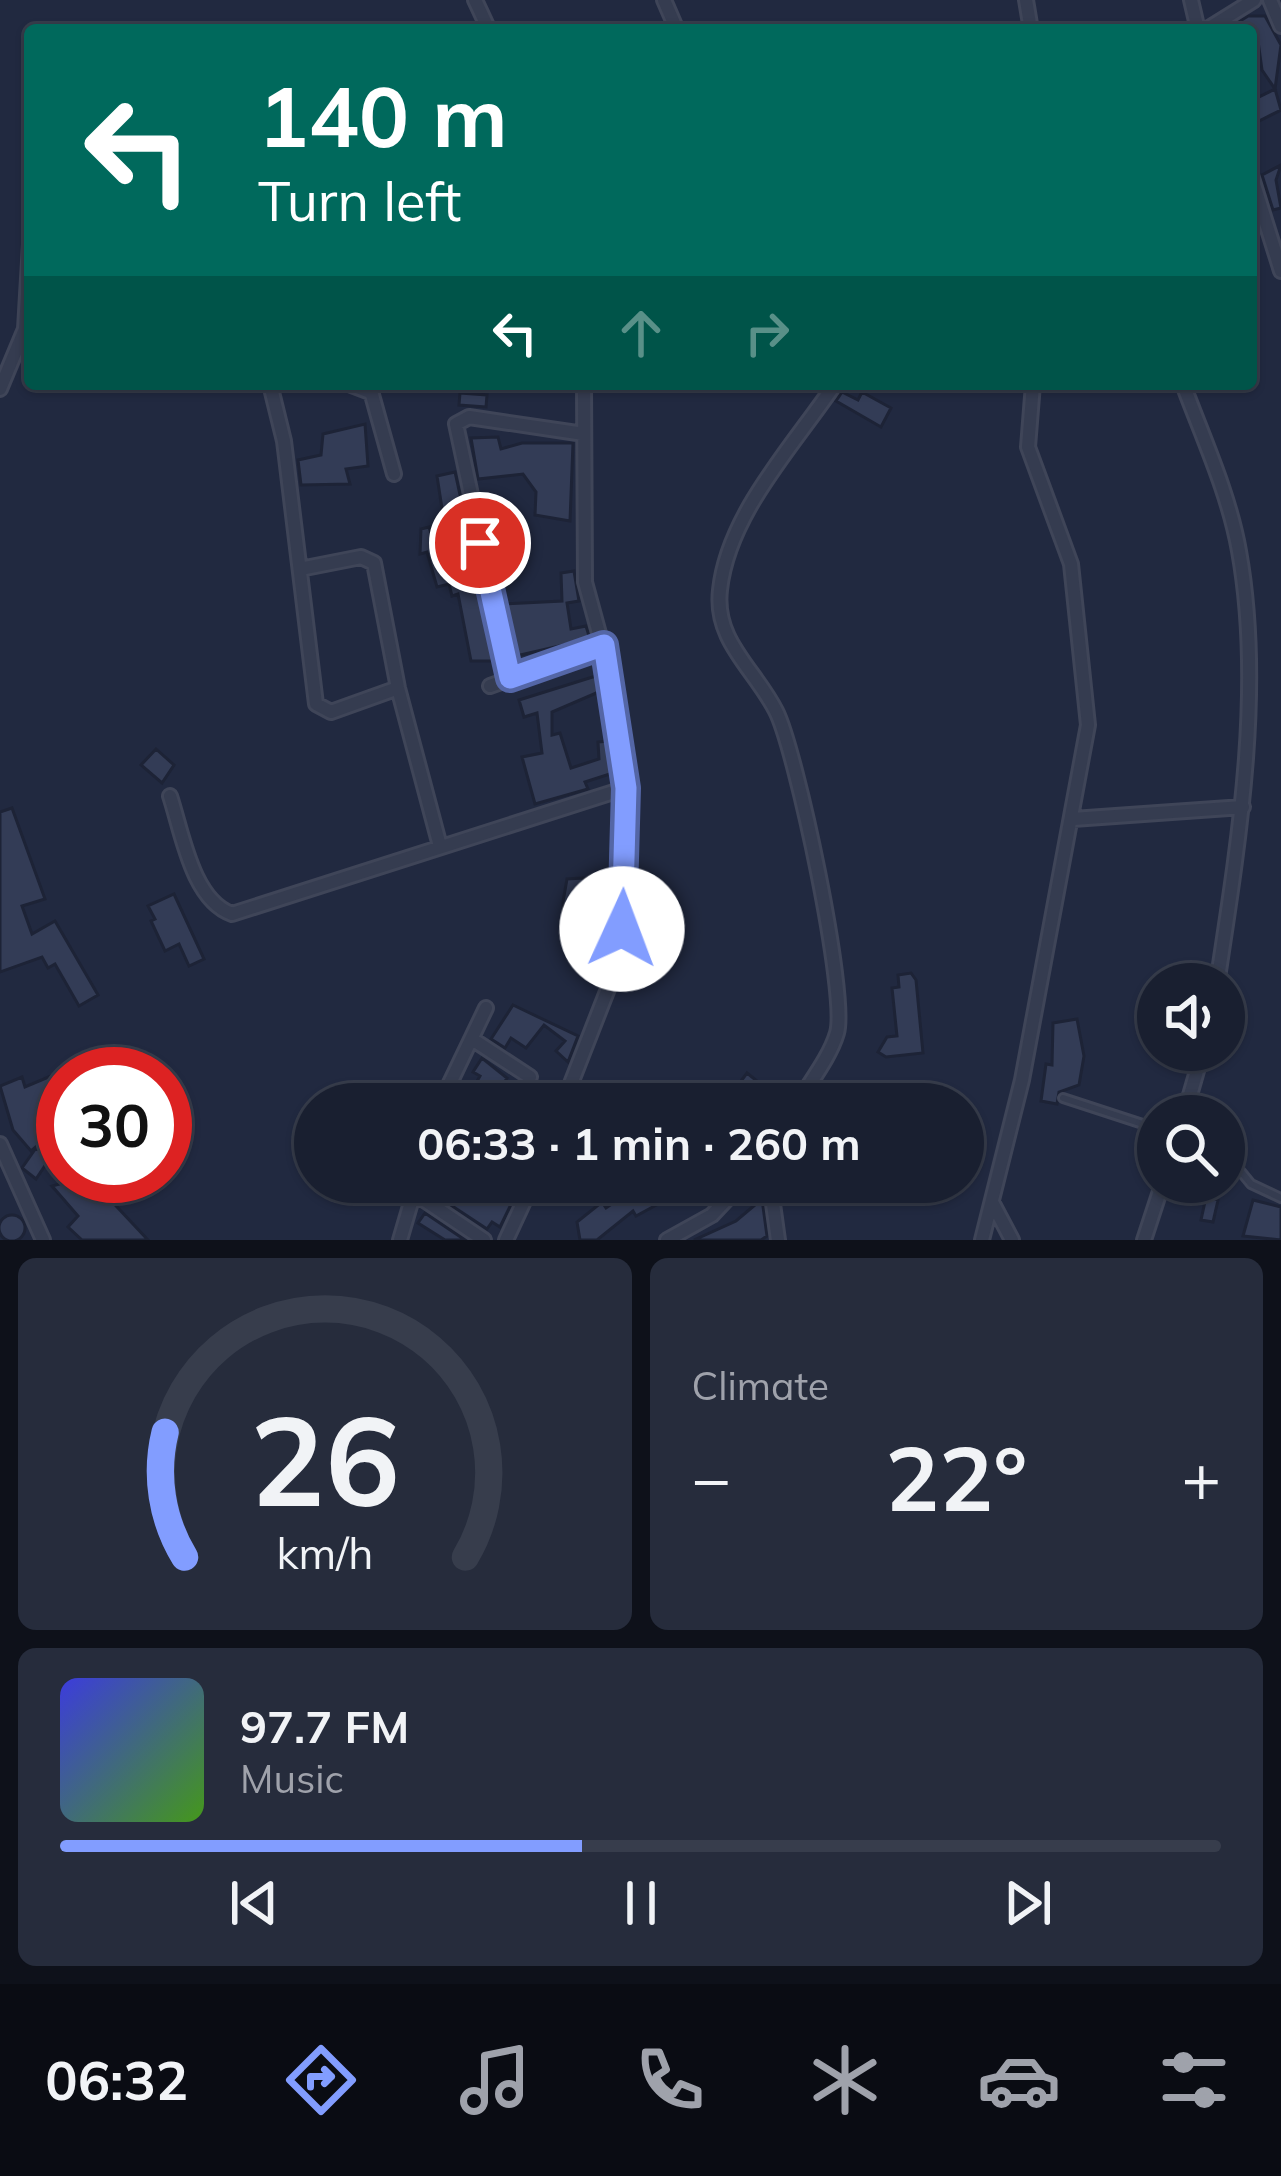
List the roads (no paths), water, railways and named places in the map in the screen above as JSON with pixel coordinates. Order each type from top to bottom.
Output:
[{"type":"street","points":[[1212,24],[1254,0]]},
{"type":"street","points":[[1270,0],[1281,26]]},
{"type":"street","points":[[1257,194],[1281,271]]},
{"type":"street","points":[[0,389],[24,334]]},
{"type":"street","points":[[272,390],[282,429],[316,704],[331,712],[398,688]]},
{"type":"street","points":[[370,390],[394,474]]},
{"type":"street","points":[[571,1083],[614,976],[622,929],[626,788],[604,645],[585,582],[584,390]]},
{"type":"street","points":[[809,1083],[837,1035],[837,982],[791,757],[776,712],[728,641],[719,616],[720,586],[740,524],[831,390]]},
{"type":"street","points":[[982,1240],[1073,818],[1088,724],[1071,564],[1028,447],[1033,390]]},
{"type":"street","points":[[1185,390],[1239,551],[1246,663],[1243,807],[1220,963]]},
{"type":"street","points":[[510,678],[456,424],[469,418],[584,434]]},
{"type":"street","points":[[300,568],[361,557],[374,562],[398,688],[440,846]]},
{"type":"street","points":[[490,686],[604,645]]},
{"type":"street","points":[[170,796],[200,881],[220,910],[232,914],[626,788]]},
{"type":"street","points":[[1073,818],[1243,807]]},
{"type":"street","points":[[450,1083],[486,1009]]},
{"type":"street","points":[[472,1039],[530,1077]]},
{"type":"street","points":[[0,1144],[43,1240]]},
{"type":"street","points":[[400,1240],[411,1203]]},
{"type":"street","points":[[437,1203],[484,1240]]},
{"type":"street","points":[[506,1240],[523,1203]]},
{"type":"street","points":[[667,1240],[712,1215],[723,1203]]},
{"type":"street","points":[[773,1203],[778,1240]]},
{"type":"street","points":[[992,1203],[1012,1240]]},
{"type":"street","points":[[1144,1240],[1156,1203]]},
{"type":"lane","points":[[1063,1098],[1137,1122]]},
{"type":"lane","points":[[1245,1177],[1281,1198]]}]
